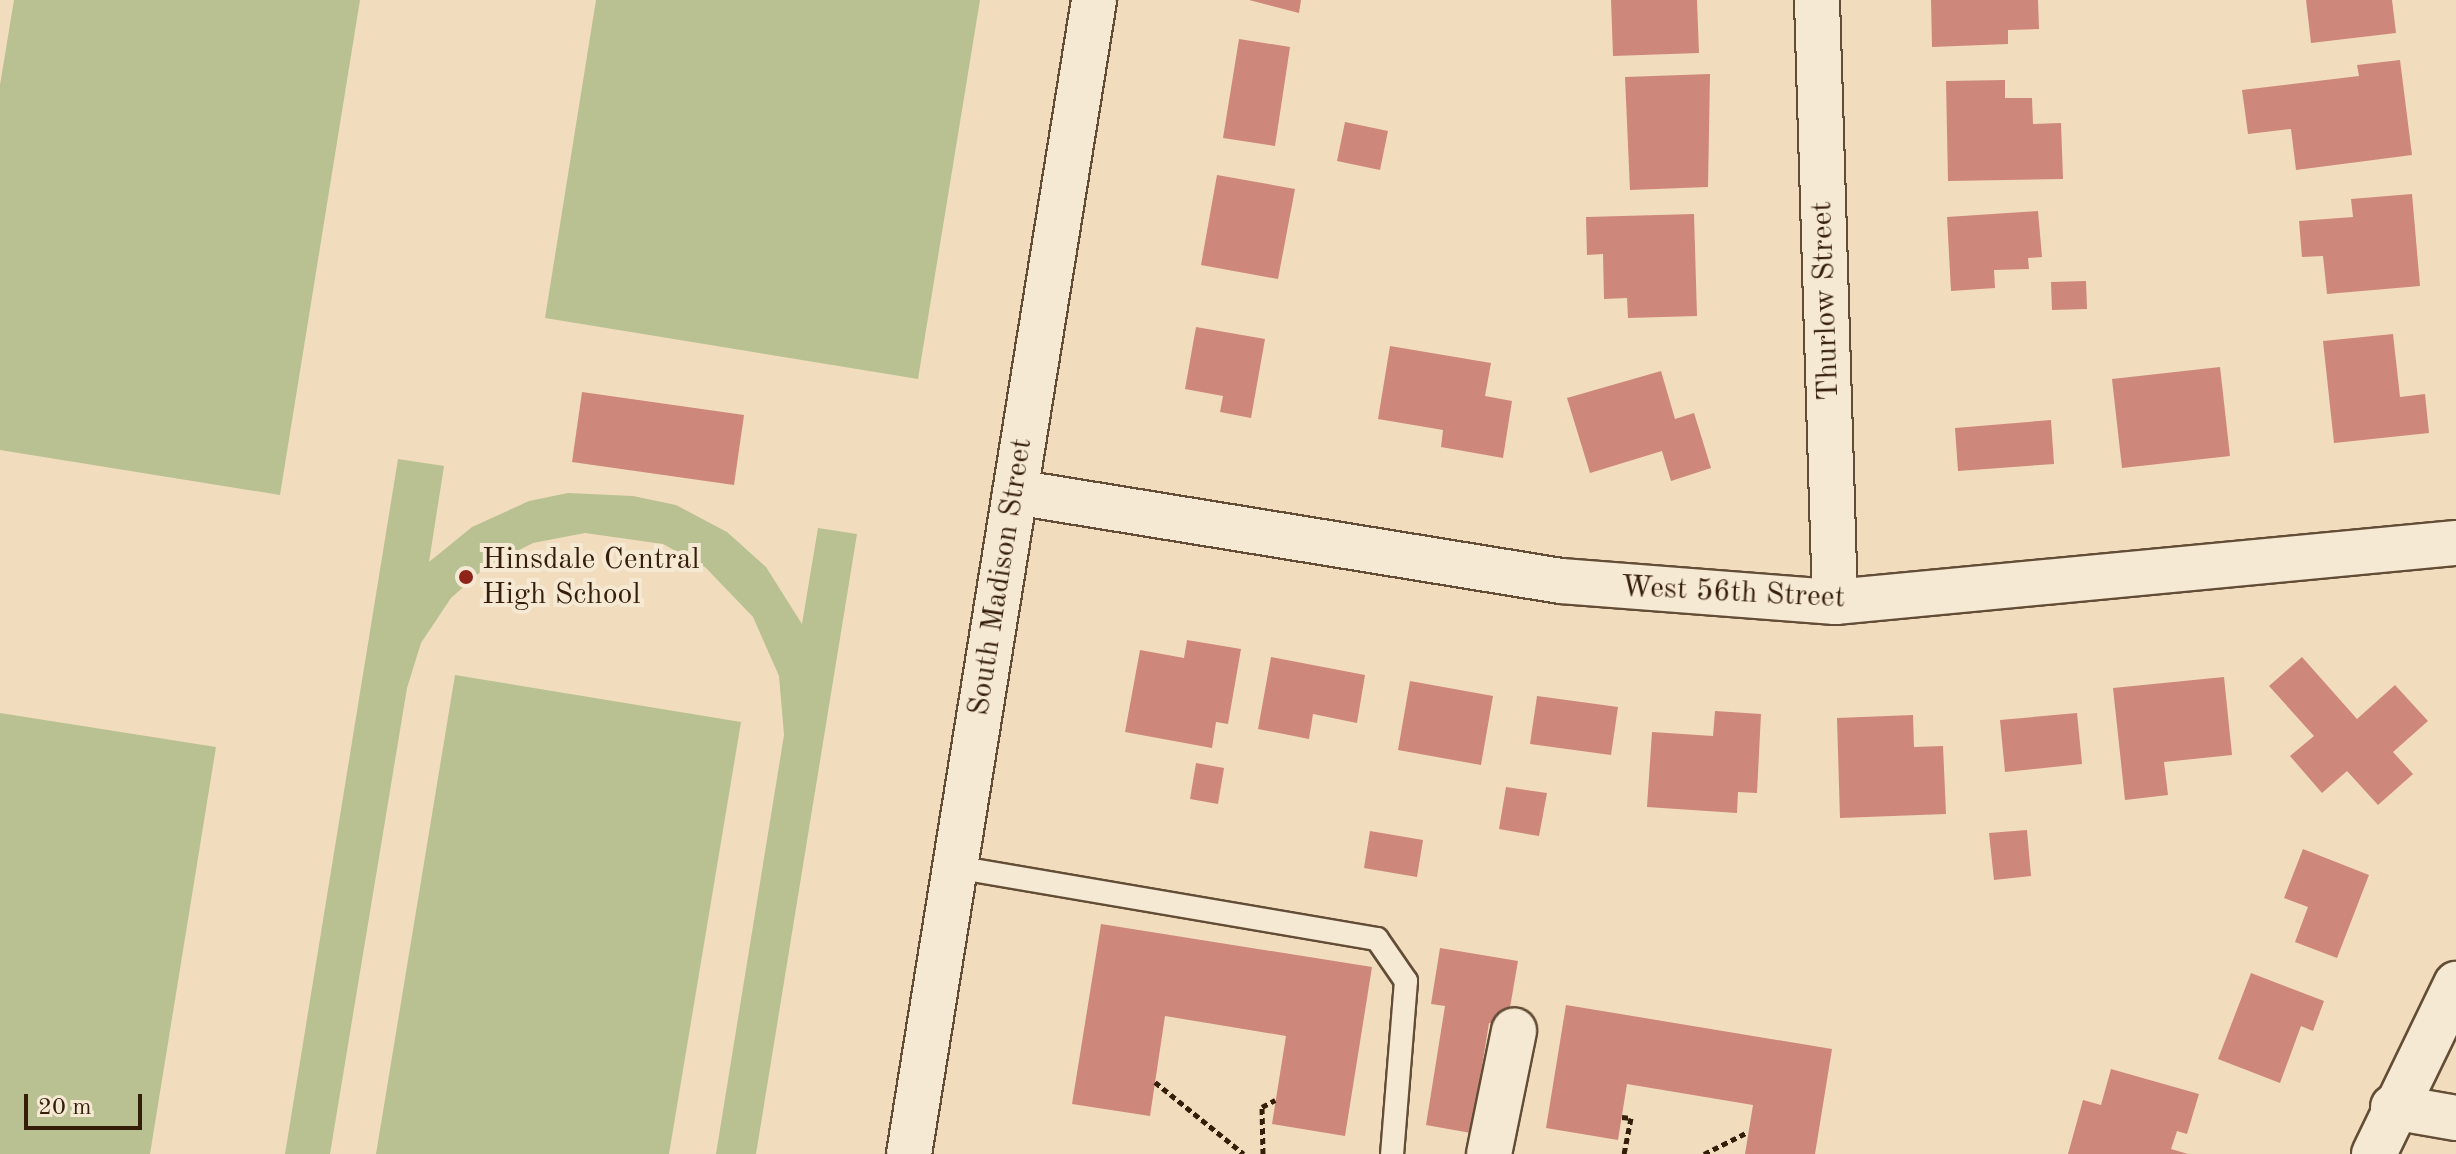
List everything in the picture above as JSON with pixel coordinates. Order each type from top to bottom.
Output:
[{"type":"street","name":"South Madison Street","points":[[909,1154],[1094,0]]},
{"type":"street","name":"Thurlow Street","points":[[1817,0],[1835,602]]},
{"type":"street","name":"West 56th Street","points":[[1015,492],[1561,581],[1835,602],[2456,543]]},
{"type":"street","points":[[2374,1154],[2393,1107],[2456,984]]},
{"type":"street","points":[[1489,1154],[1514,1031]]},
{"type":"street","points":[[2393,1107],[2456,1118]]},
{"type":"lane","points":[[955,867],[1377,939],[1406,981],[1392,1154]]},
{"type":"path","points":[[1155,1082],[1244,1154]]},
{"type":"path","points":[[1263,1154],[1262,1107],[1275,1100]]},
{"type":"path","points":[[1622,1117],[1631,1118],[1624,1154]]},
{"type":"path","points":[[1704,1154],[1748,1132]]},
{"type":"green space","points":[[14,0],[360,0],[280,495],[0,450],[0,85]]},
{"type":"green space","points":[[596,0],[980,0],[918,379],[545,318]]},
{"type":"green space","points":[[398,459],[444,466],[429,562],[472,527],[529,501],[568,493],[633,496],[676,505],[727,532],[766,567],[802,624],[818,528],[857,534],[756,1154],[716,1154],[784,735],[779,676],[753,617],[705,567],[663,544],[585,533],[533,543],[486,567],[451,598],[421,643],[407,688],[330,1154],[285,1154]]},
{"type":"green space","points":[[455,675],[741,722],[669,1154],[376,1154]]},
{"type":"green space","points":[[0,713],[216,747],[150,1154],[0,1154]]},
{"type":"building","points":[[1249,0],[1301,0],[1299,13]]},
{"type":"building","points":[[1611,0],[1697,0],[1699,53],[1613,56]]},
{"type":"building","points":[[1931,0],[2038,0],[2039,29],[2008,30],[2008,44],[1932,47]]},
{"type":"building","points":[[2306,0],[2392,0],[2396,33],[2311,43]]},
{"type":"building","points":[[1239,39],[1290,47],[1275,146],[1223,138]]},
{"type":"building","points":[[2400,60],[2412,155],[2296,170],[2291,129],[2248,134],[2242,90],[2359,76],[2357,65]]},
{"type":"building","points":[[1710,74],[1708,187],[1630,190],[1625,77]]},
{"type":"building","points":[[2005,80],[2005,98],[2032,98],[2033,124],[2061,123],[2063,179],[1948,181],[1946,81]]},
{"type":"building","points":[[1345,122],[1388,131],[1380,170],[1337,161]]},
{"type":"building","points":[[1217,175],[1295,189],[1278,279],[1201,265]]},
{"type":"building","points":[[2412,194],[2420,286],[2327,294],[2323,256],[2302,257],[2299,221],[2353,217],[2351,199]]},
{"type":"building","points":[[2038,211],[2042,257],[2028,258],[2029,269],[1994,270],[1995,288],[1951,291],[1947,217]]},
{"type":"building","points":[[1694,214],[1697,316],[1628,318],[1627,298],[1604,299],[1603,254],[1587,255],[1586,217]]},
{"type":"building","points":[[2086,281],[2087,309],[2052,310],[2051,282]]},
{"type":"building","points":[[1196,327],[1265,339],[1251,418],[1220,412],[1223,396],[1185,389]]},
{"type":"building","points":[[2393,334],[2400,397],[2425,394],[2429,433],[2334,443],[2323,341]]},
{"type":"building","points":[[1390,346],[1491,363],[1485,396],[1512,401],[1503,458],[1441,447],[1443,430],[1378,419]]},
{"type":"building","points":[[2220,367],[2230,456],[2122,468],[2112,379]]},
{"type":"building","points":[[1661,371],[1675,419],[1694,413],[1711,468],[1671,481],[1662,451],[1590,473],[1567,398]]},
{"type":"building","points":[[582,392],[744,415],[734,485],[572,462]]},
{"type":"building","points":[[2051,420],[2054,464],[1958,471],[1955,428]]},
{"type":"building","points":[[1187,640],[1241,649],[1228,724],[1216,722],[1212,748],[1125,732],[1140,650],[1184,658]]},
{"type":"building","points":[[1271,657],[1365,675],[1357,723],[1313,714],[1309,739],[1258,729]]},
{"type":"building","points":[[2302,657],[2357,719],[2395,685],[2428,721],[2393,752],[2413,774],[2378,805],[2347,771],[2322,793],[2290,756],[2314,736],[2269,686]]},
{"type":"building","points":[[2224,677],[2232,755],[2164,762],[2168,795],[2125,800],[2113,688]]},
{"type":"building","points":[[1410,681],[1493,696],[1481,765],[1398,750]]},
{"type":"building","points":[[1537,696],[1618,707],[1611,755],[1530,744]]},
{"type":"building","points":[[1715,711],[1761,714],[1757,793],[1738,792],[1737,813],[1647,807],[1652,732],[1713,736]]},
{"type":"building","points":[[2077,713],[2082,764],[2005,772],[2000,720]]},
{"type":"building","points":[[1913,715],[1914,747],[1943,746],[1946,814],[1840,818],[1837,718]]},
{"type":"building","points":[[1196,763],[1224,768],[1218,804],[1190,799]]},
{"type":"building","points":[[1506,787],[1547,793],[1539,836],[1499,829]]},
{"type":"building","points":[[2027,830],[2031,876],[1994,880],[1989,833]]},
{"type":"building","points":[[1370,831],[1423,840],[1417,877],[1364,868]]},
{"type":"building","points":[[2303,849],[2369,875],[2337,958],[2295,942],[2308,907],[2284,898]]},
{"type":"building","points":[[1101,924],[1372,967],[1345,1136],[1272,1124],[1286,1036],[1165,1016],[1150,1116],[1072,1104]]},
{"type":"building","points":[[1440,948],[1518,961],[1507,1025],[1489,1023],[1471,1133],[1426,1125],[1445,1006],[1431,1004]]},
{"type":"building","points":[[2251,973],[2324,1001],[2313,1031],[2301,1026],[2280,1083],[2218,1059]]},
{"type":"building","points":[[1566,1005],[1832,1049],[1815,1154],[1745,1154],[1753,1105],[1627,1084],[1618,1140],[1546,1128]]},
{"type":"building","points":[[2111,1069],[2199,1094],[2187,1134],[2177,1131],[2171,1149],[2188,1154],[2068,1154],[2083,1100],[2101,1105]]},
{"type":"place","name":"Hinsdale Central High School","points":[[466,577]]}]
